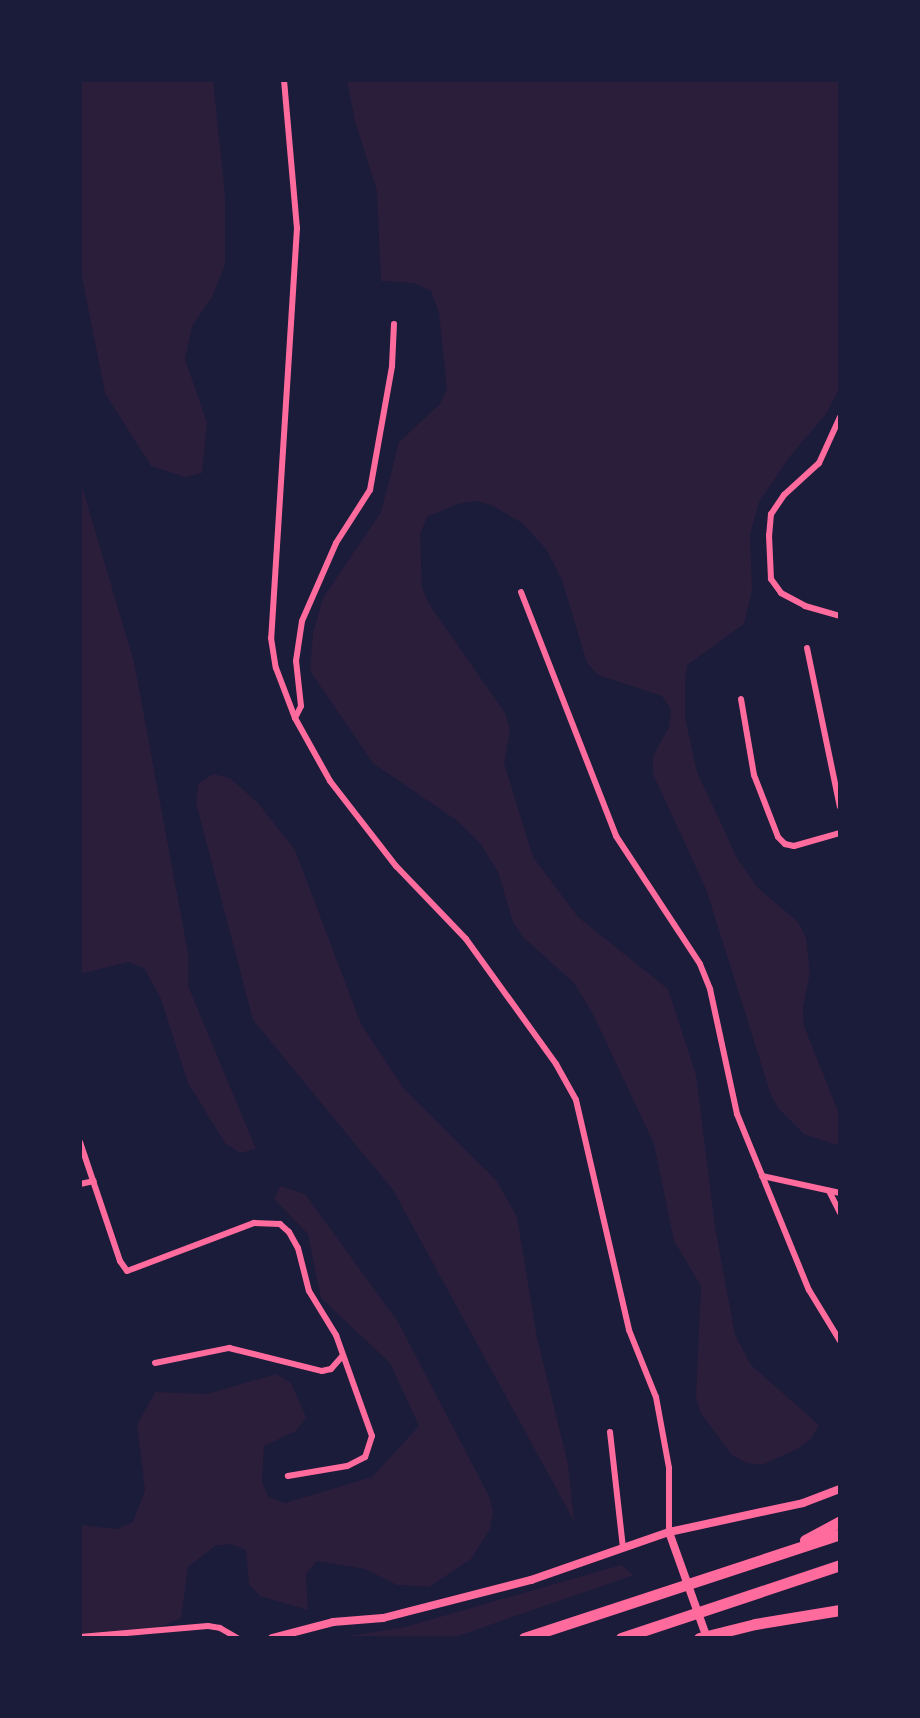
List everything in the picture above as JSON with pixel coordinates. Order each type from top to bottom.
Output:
[{"type":"highway","points":[[780,1554],[840,1521]]},
{"type":"highway","points":[[524,1638],[840,1534]]},
{"type":"highway","points":[[621,1638],[840,1565]]},
{"type":"highway","points":[[699,1638],[755,1624],[840,1610]]},
{"type":"street","points":[[284,80],[297,228],[271,638],[276,668],[295,718],[330,781],[396,866],[466,939],[556,1064],[576,1100],[629,1330],[656,1397],[669,1468],[669,1532],[707,1638]]},
{"type":"street","points":[[295,718],[301,706],[296,661],[302,621],[336,543],[370,490],[392,366],[394,324]]},
{"type":"street","points":[[840,417],[819,463],[784,495],[771,514],[769,535],[771,579],[781,593],[805,606],[840,616]]},
{"type":"street","points":[[521,592],[616,836],[700,964],[710,989],[737,1114],[809,1290],[840,1341]]},
{"type":"street","points":[[807,648],[840,807]]},
{"type":"street","points":[[741,699],[754,775],[778,837],[785,844],[794,846],[840,833]]},
{"type":"street","points":[[80,1142],[120,1261],[127,1271],[254,1223],[280,1224],[289,1232],[298,1248],[309,1291],[336,1335],[372,1436],[365,1457],[347,1466],[288,1476]]},
{"type":"street","points":[[762,1176],[840,1193]]},
{"type":"street","points":[[80,1184],[94,1181]]},
{"type":"street","points":[[829,1191],[840,1213]]},
{"type":"street","points":[[155,1363],[229,1348],[322,1371],[331,1369],[343,1355]]},
{"type":"street","points":[[610,1432],[623,1547]]},
{"type":"street","points":[[272,1638],[333,1622],[383,1618],[531,1580],[669,1532],[803,1503],[840,1489]]},
{"type":"street","points":[[80,1637],[208,1626],[220,1628],[237,1638]]},
{"type":"shaded area","points":[[80,80],[213,80],[225,195],[225,265],[212,297],[192,326],[185,359],[207,423],[202,473],[185,477],[151,466],[105,393],[80,267]]},
{"type":"shaded area","points":[[347,80],[840,80],[840,387],[826,414],[791,455],[759,502],[750,535],[752,590],[744,624],[687,665],[685,717],[697,772],[738,860],[758,888],[798,922],[806,938],[810,972],[803,1007],[804,1026],[840,1116],[840,1146],[804,1134],[779,1109],[771,1095],[706,889],[653,774],[653,756],[669,727],[671,710],[662,696],[598,675],[587,663],[562,580],[546,549],[522,523],[491,505],[475,501],[458,504],[427,517],[420,534],[422,588],[429,604],[505,713],[510,729],[504,763],[533,857],[578,917],[668,989],[696,1075],[715,1227],[735,1335],[751,1365],[819,1425],[811,1439],[797,1449],[762,1465],[746,1463],[732,1455],[700,1412],[696,1396],[701,1286],[674,1241],[654,1144],[592,1012],[574,983],[523,937],[513,922],[498,872],[480,843],[456,820],[373,763],[310,671],[313,633],[323,598],[381,512],[399,442],[440,404],[447,389],[439,313],[431,291],[414,283],[381,281],[377,191],[355,121]]},
{"type":"shaded area","points":[[80,480],[134,662],[188,953],[188,986],[256,1149],[240,1153],[225,1143],[188,1083],[161,999],[144,968],[128,962],[80,974]]},
{"type":"shaded area","points":[[213,774],[230,778],[258,803],[295,850],[361,1024],[404,1089],[497,1181],[517,1217],[537,1338],[568,1464],[574,1521],[393,1190],[253,1020],[196,803],[198,784]]},
{"type":"shaded area","points":[[280,1186],[305,1194],[398,1322],[489,1496],[493,1512],[490,1529],[471,1559],[429,1587],[397,1585],[365,1569],[317,1561],[306,1574],[308,1610],[260,1596],[249,1584],[246,1550],[231,1544],[215,1546],[188,1567],[181,1618],[135,1638],[80,1638],[80,1525],[117,1529],[133,1522],[145,1490],[137,1425],[155,1392],[207,1394],[276,1374],[291,1383],[306,1417],[296,1431],[264,1446],[262,1482],[269,1497],[285,1503],[372,1477],[419,1426],[390,1363],[321,1298],[308,1234],[274,1199]]},
{"type":"shaded area","points":[[621,1565],[634,1575],[452,1638],[336,1638],[405,1627]]}]
